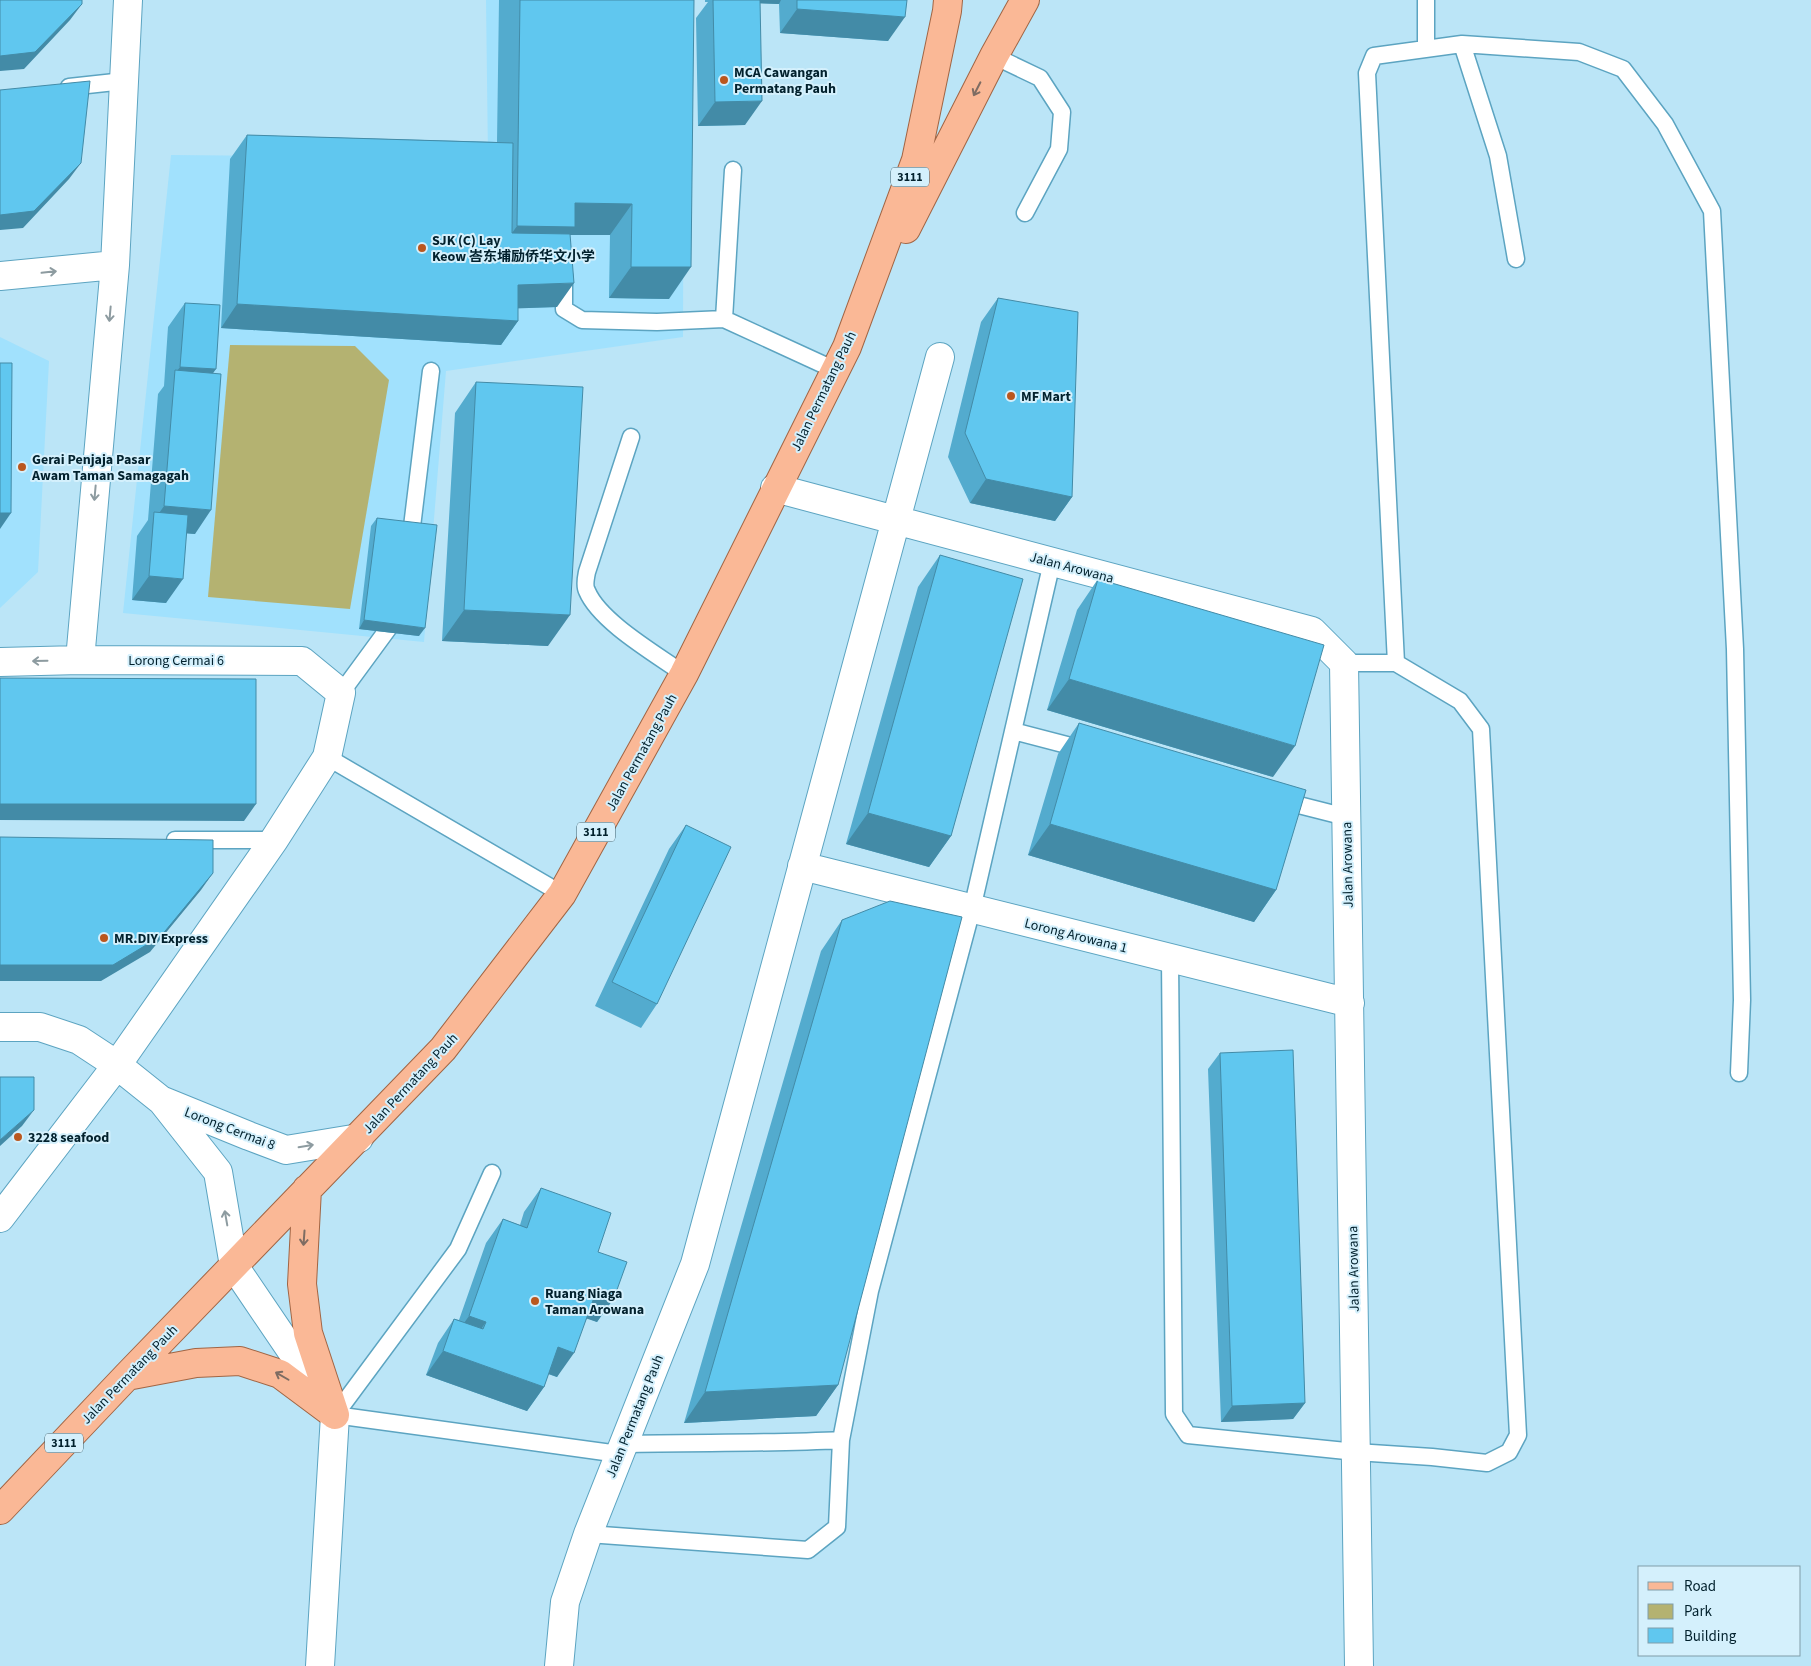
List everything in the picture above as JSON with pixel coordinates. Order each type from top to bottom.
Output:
[{"type":"main road","name":"Jalan Permatang Pauh","points":[[0,1510],[443,1049],[562,894],[684,674],[841,358],[916,160],[948,0]]},
{"type":"main road","points":[[841,358],[994,56],[1025,0]]},
{"type":"main road","points":[[307,1189],[302,1284],[308,1333],[335,1415]]},
{"type":"main road","points":[[128,1376],[196,1362],[240,1361],[280,1374],[335,1415]]},
{"type":"street","points":[[80,660],[114,265],[128,0]]},
{"type":"street","points":[[0,276],[114,265]]},
{"type":"street","name":"Jalan Permatang Pauh","points":[[559,1666],[565,1602],[588,1534],[695,1264],[940,357]]},
{"type":"street","name":"Jalan Arowana","points":[[776,488],[1312,631],[1344,663],[1359,1666]]},
{"type":"street","name":"Lorong Cermai 6","points":[[0,662],[80,660],[302,661],[341,693]]},
{"type":"street","points":[[1,1215],[117,1065],[274,840],[327,757],[341,693]]},
{"type":"street","name":"Lorong Arowana 1","points":[[802,866],[1350,1003]]},
{"type":"street","name":"Lorong Cermai 8","points":[[0,1027],[40,1027],[78,1040],[117,1065],[162,1100],[218,1172],[234,1266]]},
{"type":"street","name":"Lorong Cermai 8","points":[[162,1100],[286,1150],[359,1138]]},
{"type":"street","points":[[234,1266],[335,1415],[320,1666]]},
{"type":"lane","points":[[1426,0],[1426,48]]},
{"type":"lane","points":[[1462,44],[1498,156],[1516,259]]},
{"type":"lane","points":[[1396,663],[1367,73],[1374,56],[1462,44],[1579,52],[1623,69],[1665,124],[1712,211],[1735,649],[1742,1000],[1739,1073]]},
{"type":"lane","points":[[994,56],[1040,78],[1062,112],[1059,149],[1026,213]]},
{"type":"lane","points":[[57,88],[124,81]]},
{"type":"lane","points":[[724,319],[733,170]]},
{"type":"lane","points":[[564,256],[564,309],[582,320],[658,322],[724,319],[841,358]]},
{"type":"lane","points":[[408,562],[431,371]]},
{"type":"lane","points":[[631,437],[587,572],[585,589],[594,603],[620,630],[684,674]]},
{"type":"lane","points":[[588,1534],[808,1550],[837,1527],[841,1440],[870,1291],[972,909],[1052,562]]},
{"type":"lane","points":[[341,693],[396,618],[402,600]]},
{"type":"lane","points":[[1170,958],[1174,1414],[1188,1436],[1356,1452],[1432,1456],[1487,1463],[1509,1452],[1518,1435],[1481,729],[1460,701],[1396,663],[1344,663]]},
{"type":"lane","points":[[1013,732],[1099,754]]},
{"type":"lane","points":[[327,757],[562,894]]},
{"type":"lane","points":[[1260,795],[1346,818]]},
{"type":"lane","points":[[156,840],[274,840]]},
{"type":"lane","points":[[492,1173],[458,1249],[335,1415],[621,1449],[688,1442],[841,1440]]},
{"type":"shaded area","name":"SJK (C) Lay Keow 峇东埔励侨华文小学","points":[[486,0],[684,0],[683,337],[446,371],[424,642],[123,613],[171,155],[488,158]]},
{"type":"shaded area","name":"Gerai Penjaja Pasar Awam Taman Samagagah","points":[[0,337],[49,361],[38,572],[0,608]]},
{"type":"green space","points":[[230,345],[355,346],[389,380],[350,609],[208,597]]},
{"type":"building","points":[[0,0],[82,0],[82,4],[35,52],[0,56]]},
{"type":"building","points":[[520,0],[694,0],[691,267],[631,267],[632,204],[575,203],[575,227],[517,226]]},
{"type":"building","points":[[713,0],[760,0],[762,101],[715,102]]},
{"type":"building","points":[[797,0],[907,0],[905,17],[797,9]]},
{"type":"building","points":[[90,81],[81,163],[34,211],[0,215],[0,90]]},
{"type":"building","points":[[247,135],[513,143],[512,233],[570,234],[574,283],[518,285],[518,321],[237,304]]},
{"type":"building","name":"MF Mart","points":[[998,298],[1078,312],[1072,497],[986,479],[965,433]]},
{"type":"building","points":[[185,303],[220,305],[216,369],[180,367]]},
{"type":"building","points":[[0,363],[12,363],[11,513],[0,513]]},
{"type":"building","points":[[175,370],[221,374],[211,510],[164,506]]},
{"type":"building","points":[[476,382],[583,387],[570,615],[464,610]]},
{"type":"building","points":[[154,512],[188,515],[183,579],[149,576]]},
{"type":"building","points":[[377,518],[437,525],[425,628],[364,620]]},
{"type":"building","points":[[940,555],[1023,579],[951,836],[868,813]]},
{"type":"building","points":[[1098,579],[1324,645],[1295,746],[1069,679]]},
{"type":"building","points":[[0,678],[256,679],[256,804],[0,804]]},
{"type":"building","points":[[1079,723],[1306,790],[1276,890],[1050,824]]},
{"type":"building","points":[[686,825],[731,847],[657,1004],[612,982]]},
{"type":"building","points":[[0,837],[213,840],[213,873],[161,936],[113,965],[0,965]]},
{"type":"building","points":[[890,901],[962,917],[838,1385],[705,1392],[842,920]]},
{"type":"building","points":[[1293,1050],[1305,1403],[1232,1406],[1220,1053]]},
{"type":"building","points":[[0,1077],[34,1077],[34,1110],[0,1140]]},
{"type":"building","name":"Ruang Niaga Taman Arowana","points":[[541,1188],[611,1213],[598,1252],[627,1262],[614,1298],[596,1292],[574,1353],[558,1347],[544,1387],[443,1351],[454,1319],[483,1329],[486,1322],[469,1316],[503,1219],[527,1228]]},
{"type":"place","name":"MCA Cawangan Permatang Pauh","points":[[724,80]]},
{"type":"place","name":"SJK (C) Lay Keow 峇东埔励侨华文小学","points":[[422,248]]},
{"type":"place","name":"MF Mart","points":[[1011,396]]},
{"type":"place","name":"Gerai Penjaja Pasar Awam Taman Samagagah","points":[[22,467]]},
{"type":"place","name":"MR.DIY Express","points":[[104,938]]},
{"type":"place","name":"3228 seafood","points":[[18,1137]]},
{"type":"place","name":"Ruang Niaga Taman Arowana","points":[[535,1301]]}]
